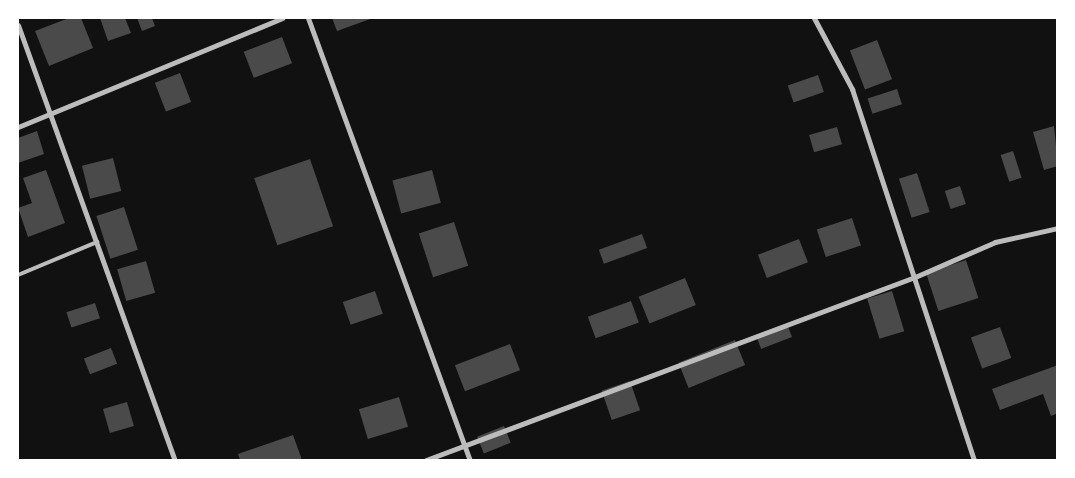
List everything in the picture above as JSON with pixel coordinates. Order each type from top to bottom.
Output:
[{"type":"street","points":[[18,127],[282,18]]},
{"type":"street","points":[[308,18],[470,460]]},
{"type":"street","points":[[814,18],[852,89],[974,460]]},
{"type":"street","points":[[18,25],[175,460]]},
{"type":"street","points":[[426,460],[915,277],[995,242],[1058,228]]},
{"type":"lane","points":[[18,274],[97,242]]},
{"type":"building","points":[[69,18],[81,18],[93,48],[49,66],[35,31]]},
{"type":"building","points":[[100,18],[125,18],[131,33],[108,41]]},
{"type":"building","points":[[137,18],[152,18],[155,26],[142,31]]},
{"type":"building","points":[[332,18],[373,18],[337,31]]},
{"type":"building","points":[[282,37],[292,63],[254,78],[244,52]]},
{"type":"building","points":[[877,40],[892,79],[865,90],[850,50]]},
{"type":"building","points":[[180,73],[191,102],[166,112],[155,83]]},
{"type":"building","points":[[818,75],[824,92],[794,102],[788,85]]},
{"type":"building","points":[[897,89],[902,104],[872,114],[868,99]]},
{"type":"building","points":[[1054,126],[1058,166],[1044,170],[1033,132]]},
{"type":"building","points":[[837,127],[842,144],[814,152],[809,135]]},
{"type":"building","points":[[37,131],[44,154],[18,163],[18,138]]},
{"type":"building","points":[[1013,151],[1022,178],[1009,182],[1001,155]]},
{"type":"building","points":[[113,158],[121,191],[90,199],[82,166]]},
{"type":"building","points":[[310,159],[333,226],[277,245],[254,178]]},
{"type":"building","points":[[46,170],[65,223],[28,237],[18,208],[32,203],[23,178]]},
{"type":"building","points":[[432,170],[441,203],[401,213],[392,181]]},
{"type":"building","points":[[917,173],[930,212],[912,218],[899,179]]},
{"type":"building","points":[[960,186],[966,204],[951,209],[945,191]]},
{"type":"building","points":[[124,207],[138,250],[110,259],[96,216]]},
{"type":"building","points":[[852,218],[861,246],[826,257],[817,229]]},
{"type":"building","points":[[454,222],[468,266],[433,277],[419,233]]},
{"type":"building","points":[[642,234],[647,248],[604,264],[599,250]]},
{"type":"building","points":[[799,239],[808,262],[767,278],[758,255]]},
{"type":"building","points":[[966,260],[978,298],[938,311],[926,273]]},
{"type":"building","points":[[146,261],[155,293],[126,301],[117,269]]},
{"type":"building","points":[[685,278],[696,305],[650,324],[639,297]]},
{"type":"building","points":[[375,291],[383,314],[351,325],[343,302]]},
{"type":"building","points":[[892,291],[904,331],[879,339],[867,299]]},
{"type":"building","points":[[631,301],[639,323],[596,338],[588,317]]},
{"type":"building","points":[[95,303],[100,318],[71,327],[66,312]]},
{"type":"building","points":[[787,324],[792,337],[761,349],[756,336]]},
{"type":"building","points":[[1000,327],[1011,358],[982,369],[971,338]]},
{"type":"building","points":[[735,340],[745,365],[689,388],[678,363]]},
{"type":"building","points":[[510,344],[520,370],[465,391],[455,365]]},
{"type":"building","points":[[111,348],[117,364],[90,374],[84,358]]},
{"type":"building","points":[[1058,365],[1058,413],[1051,416],[1043,394],[1000,410],[992,389]]},
{"type":"building","points":[[630,381],[640,410],[612,420],[602,391]]},
{"type":"building","points":[[399,397],[408,427],[368,439],[359,409]]},
{"type":"building","points":[[127,402],[134,426],[110,433],[103,409]]},
{"type":"building","points":[[504,426],[511,443],[484,454],[477,437]]},
{"type":"building","points":[[293,435],[302,460],[240,460],[238,454]]}]
